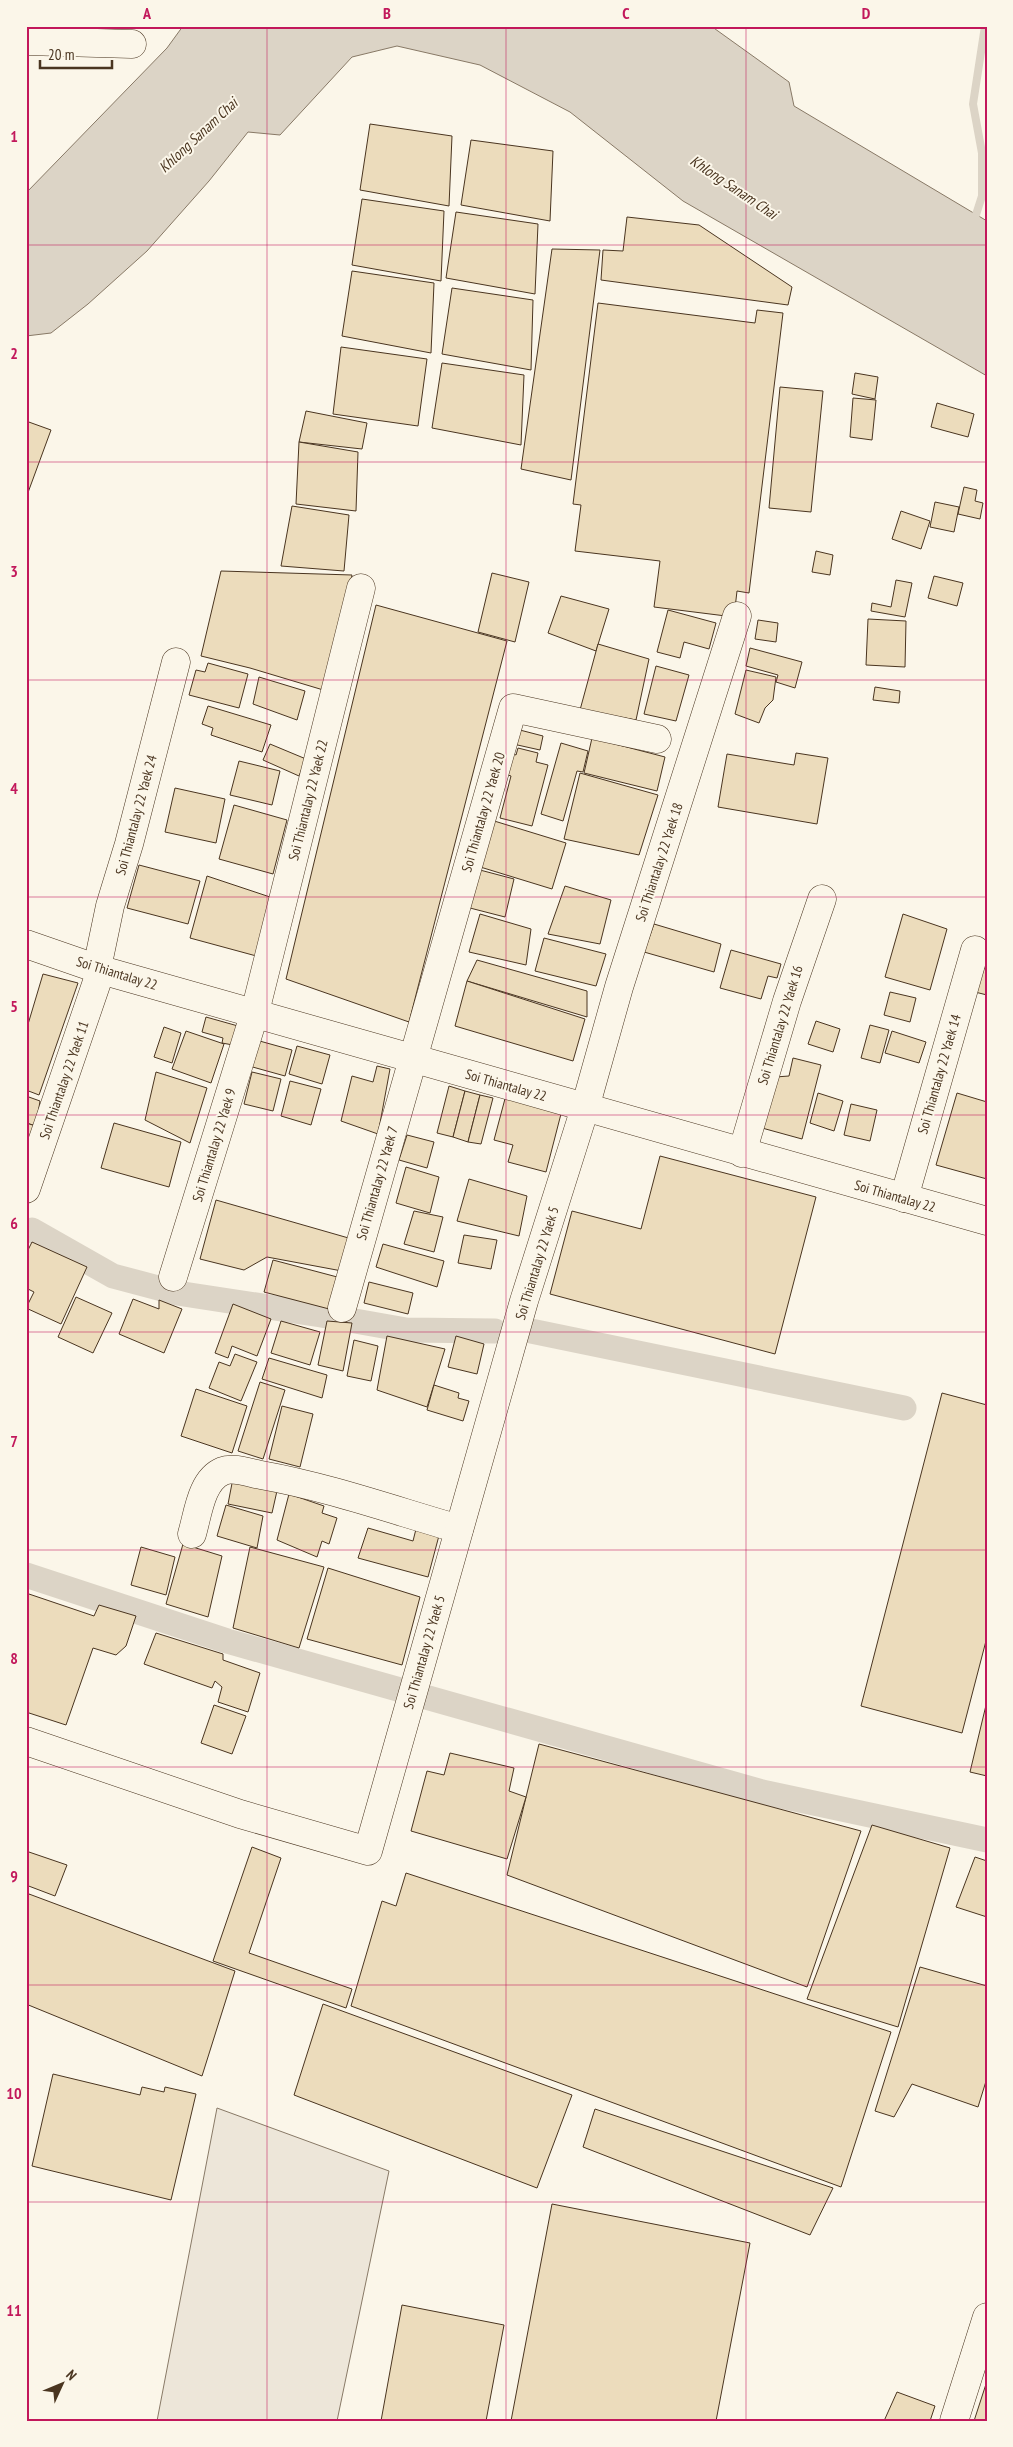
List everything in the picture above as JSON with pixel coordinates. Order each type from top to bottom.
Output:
[{"type":"street","points":[[26,41],[132,44]]},
{"type":"street","name":"Soi Thiantalay 22 Yaek 22","points":[[255,1012],[361,588]]},
{"type":"street","name":"Soi Thiantalay 22 Yaek 18","points":[[585,1108],[619,987],[737,616]]},
{"type":"street","name":"Soi Thiantalay 22 Yaek 24","points":[[99,969],[110,906],[129,844],[176,662]]},
{"type":"street","name":"Soi Thiantalay 22 Yaek 20","points":[[413,1058],[513,708],[657,739]]},
{"type":"street","name":"Soi Thiantalay 22 Yaek 16","points":[[742,1152],[787,1001],[822,899]]},
{"type":"street","name":"Soi Thiantalay 22","points":[[26,944],[99,969],[987,1221]]},
{"type":"street","name":"Soi Thiantalay 22 Yaek 14","points":[[904,1198],[975,950]]},
{"type":"street","name":"Soi Thiantalay 22 Yaek 11","points":[[26,1189],[99,969]]},
{"type":"street","name":"Soi Thiantalay 22 Yaek 9","points":[[173,1277],[255,1012]]},
{"type":"street","name":"Soi Thiantalay 22 Yaek 7","points":[[342,1308],[413,1058]]},
{"type":"street","name":"Soi Thiantalay 22 Yaek 5","points":[[26,1741],[240,1814],[368,1851],[524,1301],[585,1108]]},
{"type":"street","points":[[192,1534],[205,1490],[216,1475],[224,1470],[241,1471],[306,1483],[459,1529]]},
{"type":"street","points":[[954,2421],[987,2317]]},
{"type":"shaded area","points":[[217,2108],[389,2171],[337,2421],[157,2421]]},
{"type":"water","name":"Khlong Sanam Chai","points":[[183,26],[711,26],[789,82],[794,106],[987,221],[987,376],[683,201],[570,112],[480,65],[397,46],[352,57],[280,135],[248,132],[209,181],[147,251],[88,304],[51,333],[26,336],[26,193],[167,48]]},
{"type":"building","points":[[370,124],[452,136],[449,206],[360,190]]},
{"type":"building","points":[[471,140],[553,151],[550,221],[461,205]]},
{"type":"building","points":[[362,199],[444,211],[441,281],[352,265]]},
{"type":"building","points":[[456,212],[538,224],[535,294],[446,278]]},
{"type":"building","points":[[627,217],[699,225],[792,287],[788,305],[601,280],[603,250],[623,251]]},
{"type":"building","points":[[552,249],[600,250],[571,480],[521,469]]},
{"type":"building","points":[[352,271],[434,283],[431,353],[342,336]]},
{"type":"building","points":[[452,288],[533,300],[531,370],[442,354]]},
{"type":"building","points":[[598,303],[755,323],[757,310],[783,313],[749,593],[737,591],[734,617],[654,607],[660,561],[575,551],[581,505],[573,504]]},
{"type":"building","points":[[341,347],[427,359],[418,426],[333,414]]},
{"type":"building","points":[[442,363],[524,375],[521,445],[432,428]]},
{"type":"building","points":[[855,373],[878,377],[875,399],[852,394]]},
{"type":"building","points":[[780,387],[823,391],[811,512],[769,508]]},
{"type":"building","points":[[853,398],[876,400],[872,440],[850,437]]},
{"type":"building","points":[[937,403],[974,414],[968,437],[931,427]]},
{"type":"building","points":[[306,411],[367,423],[362,449],[299,442]]},
{"type":"building","points":[[26,421],[51,430],[26,498]]},
{"type":"building","points":[[299,442],[358,452],[356,511],[296,504]]},
{"type":"building","points":[[964,487],[977,490],[975,501],[983,503],[980,519],[958,514]]},
{"type":"building","points":[[935,502],[959,507],[954,532],[930,527]]},
{"type":"building","points":[[292,506],[349,515],[344,571],[281,566]]},
{"type":"building","points":[[901,511],[930,521],[921,549],[892,539]]},
{"type":"building","points":[[816,551],[833,555],[830,575],[812,572]]},
{"type":"building","points":[[221,571],[352,575],[330,692],[250,668],[201,656]]},
{"type":"building","points":[[492,573],[529,582],[515,642],[478,632]]},
{"type":"building","points":[[934,576],[963,583],[957,606],[928,598]]},
{"type":"building","points":[[896,580],[912,583],[905,617],[871,611],[872,603],[891,607]]},
{"type":"building","points":[[561,596],[609,609],[596,651],[548,633]]},
{"type":"building","points":[[376,605],[507,641],[409,1022],[286,979]]},
{"type":"building","points":[[668,610],[716,623],[709,649],[684,642],[680,658],[657,652]]},
{"type":"building","points":[[868,619],[906,621],[905,667],[866,665]]},
{"type":"building","points":[[758,620],[778,623],[776,642],[755,639]]},
{"type":"building","points":[[598,644],[649,659],[636,720],[580,710]]},
{"type":"building","points":[[750,648],[802,662],[795,688],[776,682],[778,675],[746,666]]},
{"type":"building","points":[[208,663],[248,674],[239,708],[189,695],[196,670],[205,672]]},
{"type":"building","points":[[656,666],[689,675],[676,721],[644,714]]},
{"type":"building","points":[[746,670],[776,677],[773,700],[765,708],[759,723],[735,714]]},
{"type":"building","points":[[259,677],[305,691],[297,720],[253,704]]},
{"type":"building","points":[[875,687],[900,691],[899,703],[873,700]]},
{"type":"building","points":[[208,706],[271,725],[262,752],[211,735],[213,728],[202,724]]},
{"type":"building","points":[[516,729],[543,736],[540,750],[513,744]]},
{"type":"building","points":[[592,738],[665,757],[657,791],[584,773]]},
{"type":"building","points":[[561,743],[588,751],[583,772],[577,771],[563,821],[541,814]]},
{"type":"building","points":[[270,744],[306,759],[299,776],[263,760]]},
{"type":"building","points":[[518,748],[538,753],[536,762],[548,765],[532,826],[500,818],[511,776],[505,774],[511,753],[516,755]]},
{"type":"building","points":[[796,753],[828,758],[817,824],[718,807],[727,754],[794,765]]},
{"type":"building","points":[[239,761],[280,771],[272,805],[230,795]]},
{"type":"building","points":[[580,773],[658,795],[639,855],[564,839]]},
{"type":"building","points":[[175,788],[225,799],[216,843],[165,832]]},
{"type":"building","points":[[234,805],[287,820],[273,874],[219,859]]},
{"type":"building","points":[[491,820],[566,843],[552,889],[477,866]]},
{"type":"building","points":[[139,865],[200,881],[188,924],[127,908]]},
{"type":"building","points":[[480,870],[514,879],[505,917],[470,908]]},
{"type":"building","points":[[207,876],[273,898],[260,957],[190,938]]},
{"type":"building","points":[[565,886],[611,900],[600,944],[548,934]]},
{"type":"building","points":[[480,914],[531,929],[526,965],[469,952]]},
{"type":"building","points":[[903,914],[947,929],[930,990],[885,977]]},
{"type":"building","points":[[654,924],[721,944],[714,972],[644,952]]},
{"type":"building","points":[[544,938],[606,954],[596,986],[535,971]]},
{"type":"building","points":[[731,950],[781,964],[777,978],[768,976],[761,999],[720,988]]},
{"type":"building","points":[[477,960],[587,991],[587,1017],[467,981]]},
{"type":"building","points":[[981,968],[987,969],[987,995],[975,992]]},
{"type":"building","points":[[43,974],[78,983],[39,1095],[26,1090],[26,1031]]},
{"type":"building","points":[[467,981],[585,1019],[573,1061],[455,1026]]},
{"type":"building","points":[[890,992],[916,998],[910,1022],[884,1015]]},
{"type":"building","points":[[206,1017],[238,1026],[233,1045],[222,1043],[223,1038],[202,1032]]},
{"type":"building","points":[[816,1021],[840,1029],[833,1052],[808,1044]]},
{"type":"building","points":[[870,1025],[889,1030],[880,1063],[861,1058]]},
{"type":"building","points":[[164,1027],[181,1033],[172,1063],[154,1057]]},
{"type":"building","points":[[186,1031],[224,1044],[211,1083],[172,1069]]},
{"type":"building","points":[[892,1031],[926,1042],[919,1063],[885,1053]]},
{"type":"building","points":[[256,1040],[292,1050],[285,1076],[249,1066]]},
{"type":"building","points":[[297,1046],[330,1055],[322,1084],[289,1074]]},
{"type":"building","points":[[793,1058],[821,1065],[802,1139],[762,1128],[775,1077],[789,1076]]},
{"type":"building","points":[[377,1066],[390,1069],[378,1134],[341,1121],[352,1076],[373,1082]]},
{"type":"building","points":[[156,1072],[207,1088],[190,1143],[145,1120]]},
{"type":"building","points":[[252,1072],[281,1079],[273,1111],[244,1104]]},
{"type":"building","points":[[290,1081],[321,1089],[311,1125],[281,1116]]},
{"type":"building","points":[[449,1086],[465,1091],[453,1137],[437,1133]]},
{"type":"building","points":[[465,1091],[480,1095],[468,1142],[453,1137]]},
{"type":"building","points":[[818,1093],[843,1101],[834,1131],[810,1123]]},
{"type":"building","points":[[957,1093],[987,1102],[987,1179],[936,1165]]},
{"type":"building","points":[[480,1095],[493,1098],[481,1144],[468,1142]]},
{"type":"building","points":[[506,1095],[562,1110],[546,1172],[508,1162],[513,1145],[494,1140]]},
{"type":"building","points":[[26,1096],[40,1101],[36,1126],[26,1123]]},
{"type":"building","points":[[851,1104],[877,1110],[870,1141],[844,1135]]},
{"type":"building","points":[[26,1123],[36,1126],[31,1145],[26,1144]]},
{"type":"building","points":[[114,1123],[181,1142],[169,1187],[101,1168]]},
{"type":"building","points":[[407,1135],[434,1142],[427,1168],[399,1160]]},
{"type":"building","points":[[660,1156],[816,1197],[775,1354],[550,1294],[572,1211],[641,1229]]},
{"type":"building","points":[[406,1167],[439,1177],[430,1213],[396,1203]]},
{"type":"building","points":[[469,1179],[527,1196],[519,1236],[457,1221]]},
{"type":"building","points":[[216,1200],[352,1239],[342,1271],[267,1257],[244,1270],[200,1259]]},
{"type":"building","points":[[414,1211],[443,1217],[434,1252],[404,1244]]},
{"type":"building","points":[[464,1235],[497,1240],[491,1269],[458,1263]]},
{"type":"building","points":[[32,1242],[87,1267],[61,1324],[26,1308],[34,1292],[26,1288],[26,1254]]},
{"type":"building","points":[[383,1244],[444,1261],[437,1287],[376,1267]]},
{"type":"building","points":[[273,1260],[341,1278],[333,1310],[264,1292]]},
{"type":"building","points":[[369,1282],[413,1293],[408,1314],[364,1303]]},
{"type":"building","points":[[76,1297],[112,1313],[93,1353],[58,1337]]},
{"type":"building","points":[[133,1299],[159,1309],[159,1300],[182,1309],[164,1353],[119,1334]]},
{"type":"building","points":[[233,1304],[271,1319],[257,1356],[232,1346],[228,1358],[215,1353]]},
{"type":"building","points":[[281,1321],[320,1332],[310,1365],[271,1353]]},
{"type":"building","points":[[327,1321],[352,1323],[343,1371],[318,1365]]},
{"type":"building","points":[[387,1336],[445,1349],[427,1407],[377,1390]]},
{"type":"building","points":[[456,1336],[484,1344],[477,1374],[448,1367]]},
{"type":"building","points":[[354,1340],[378,1346],[371,1381],[347,1376]]},
{"type":"building","points":[[235,1354],[257,1362],[241,1401],[209,1388],[219,1362],[230,1366]]},
{"type":"building","points":[[269,1358],[327,1375],[322,1398],[262,1379]]},
{"type":"building","points":[[260,1382],[285,1390],[263,1459],[238,1451]]},
{"type":"building","points":[[434,1385],[459,1393],[458,1398],[469,1401],[463,1421],[427,1410]]},
{"type":"building","points":[[196,1389],[247,1406],[232,1453],[181,1436]]},
{"type":"building","points":[[942,1393],[987,1405],[987,1637],[962,1733],[861,1706]]},
{"type":"building","points":[[282,1406],[313,1414],[300,1467],[269,1459]]},
{"type":"building","points":[[234,1473],[279,1482],[272,1513],[228,1504]]},
{"type":"building","points":[[289,1494],[324,1506],[322,1513],[337,1518],[329,1544],[322,1541],[317,1557],[277,1540]]},
{"type":"building","points":[[226,1505],[263,1516],[257,1548],[217,1536]]},
{"type":"building","points":[[418,1521],[441,1528],[428,1577],[358,1558],[368,1528],[413,1541]]},
{"type":"building","points":[[183,1544],[222,1556],[208,1617],[166,1604]]},
{"type":"building","points":[[141,1547],[175,1557],[166,1595],[131,1585]]},
{"type":"building","points":[[250,1547],[324,1567],[299,1648],[233,1628]]},
{"type":"building","points":[[328,1568],[420,1597],[402,1665],[307,1639]]},
{"type":"building","points":[[26,1593],[94,1616],[99,1605],[136,1616],[126,1646],[116,1655],[93,1648],[66,1725],[26,1712]]},
{"type":"building","points":[[156,1633],[223,1654],[223,1660],[260,1673],[248,1712],[218,1702],[222,1687],[215,1681],[212,1688],[144,1664]]},
{"type":"building","points":[[987,1701],[987,1776],[970,1772]]},
{"type":"building","points":[[214,1705],[246,1716],[232,1754],[201,1743]]},
{"type":"building","points":[[539,1744],[861,1831],[807,1987],[507,1875]]},
{"type":"building","points":[[450,1753],[514,1768],[509,1791],[526,1797],[507,1859],[411,1831],[427,1771],[444,1775]]},
{"type":"building","points":[[872,1825],[950,1848],[898,2027],[807,1999]]},
{"type":"building","points":[[252,1847],[281,1858],[249,1953],[352,1989],[346,2008],[213,1961]]},
{"type":"building","points":[[26,1851],[67,1865],[55,1896],[26,1885]]},
{"type":"building","points":[[975,1857],[987,1861],[987,1917],[956,1907]]},
{"type":"building","points":[[406,1873],[891,2032],[841,2187],[351,2006],[382,1901],[396,1906]]},
{"type":"building","points":[[29,1894],[235,1971],[202,2076],[26,2004],[26,1901]]},
{"type":"building","points":[[920,1967],[987,1986],[987,2078],[978,2107],[912,2084],[894,2117],[875,2111]]},
{"type":"building","points":[[323,2004],[572,2095],[537,2188],[294,2095]]},
{"type":"building","points":[[53,2074],[140,2095],[142,2087],[164,2092],[165,2087],[196,2094],[171,2200],[32,2166]]},
{"type":"building","points":[[595,2109],[833,2188],[810,2235],[583,2147]]},
{"type":"building","points":[[552,2204],[750,2243],[716,2421],[511,2421]]},
{"type":"building","points":[[402,2305],[504,2325],[486,2421],[381,2421]]},
{"type":"building","points":[[987,2381],[987,2421],[974,2421]]},
{"type":"building","points":[[897,2392],[935,2406],[930,2421],[884,2421]]},
{"type":"waterway","points":[[973,224],[982,196],[982,153],[973,104],[985,26]]},
{"type":"waterway","points":[[32,1230],[113,1276],[177,1293],[406,1330],[495,1331]]},
{"type":"waterway","points":[[531,1331],[904,1408]]},
{"type":"waterway","points":[[26,1575],[227,1641],[762,1792],[987,1840]]}]
